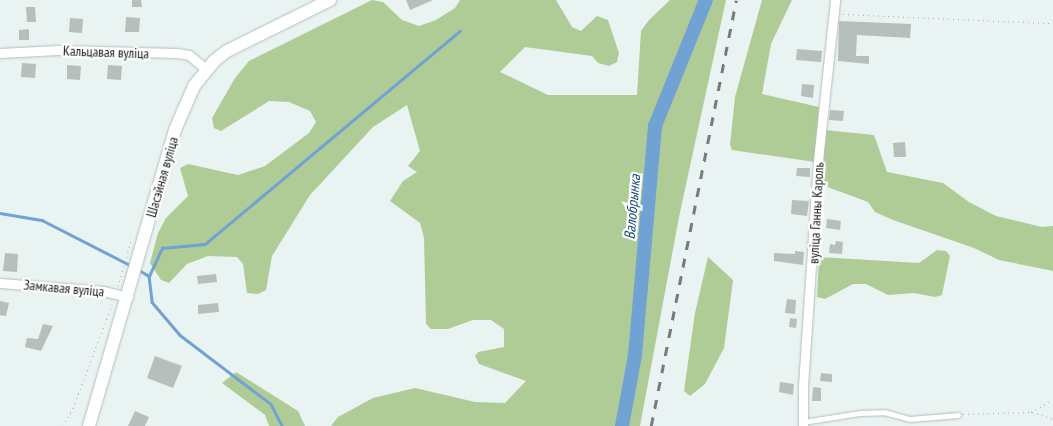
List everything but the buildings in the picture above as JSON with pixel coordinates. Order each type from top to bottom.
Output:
[{"type":"main road","name":"Шасэйная вуліца","points":[[89,426],[125,294],[143,244],[178,122],[194,86],[206,70],[228,51],[253,36],[330,0]]},
{"type":"street","name":"вуліца Ганны Кароль","points":[[803,424],[803,386],[818,160],[835,0]]},
{"type":"street","name":"Кальцавая вуліца","points":[[0,53],[58,50],[177,53],[189,56],[206,70]]},
{"type":"street","name":"Замкавая вуліца","points":[[0,283],[125,294]]},
{"type":"lane","points":[[803,424],[860,414],[884,412],[910,419],[958,414]]},
{"type":"path","points":[[835,12],[849,16],[1053,23]]},
{"type":"path","points":[[63,426],[74,408],[125,294],[121,272],[126,252]]},
{"type":"path","points":[[1031,412],[1053,400]]},
{"type":"path","points":[[958,414],[1031,412],[1053,419]]},
{"type":"green space","points":[[372,0],[383,2],[402,20],[419,26],[436,20],[455,8],[460,0],[556,0],[572,27],[581,31],[597,16],[608,20],[619,53],[617,62],[609,66],[598,63],[592,56],[525,47],[500,72],[548,95],[637,95],[641,31],[649,20],[670,0],[726,0],[679,217],[640,426],[331,426],[338,417],[373,398],[415,388],[475,402],[505,403],[526,381],[479,364],[475,356],[478,352],[504,347],[504,329],[491,320],[473,320],[448,329],[431,329],[426,324],[424,238],[420,223],[390,201],[403,181],[417,172],[408,166],[420,151],[407,105],[373,127],[310,195],[272,256],[266,290],[258,294],[247,293],[243,264],[237,257],[208,256],[187,264],[169,283],[161,280],[150,263],[158,233],[166,218],[188,196],[180,168],[188,164],[238,175],[265,166],[309,133],[316,122],[310,111],[289,102],[269,101],[221,131],[214,128],[212,118],[235,78],[249,61]]},
{"type":"green space","points":[[762,0],[792,0],[771,44],[762,94],[819,107],[815,162],[732,150],[730,145],[735,97]]},
{"type":"green space","points":[[825,130],[874,135],[887,172],[943,183],[969,202],[996,216],[1042,227],[1053,226],[1053,271],[999,260],[974,248],[893,220],[875,212],[868,202],[822,185]]},
{"type":"green space","points":[[937,250],[946,251],[950,256],[942,295],[935,297],[914,293],[888,295],[866,284],[853,284],[825,299],[817,297],[819,257],[919,263]]},
{"type":"green space","points":[[708,257],[733,280],[724,348],[705,384],[690,396],[684,391],[695,313]]},
{"type":"green space","points":[[236,372],[298,411],[305,426],[269,426],[265,415],[222,383]]},
{"type":"waterway","name":"Валобрынка","points":[[622,426],[635,355],[655,126],[706,0]]},
{"type":"waterway","points":[[149,276],[162,248],[205,244],[460,31]]},
{"type":"waterway","points":[[0,213],[42,220],[132,266]]},
{"type":"waterway","points":[[139,270],[149,276],[152,302],[180,335],[271,404],[282,426]]},
{"type":"railway","points":[[651,426],[736,0]]}]
